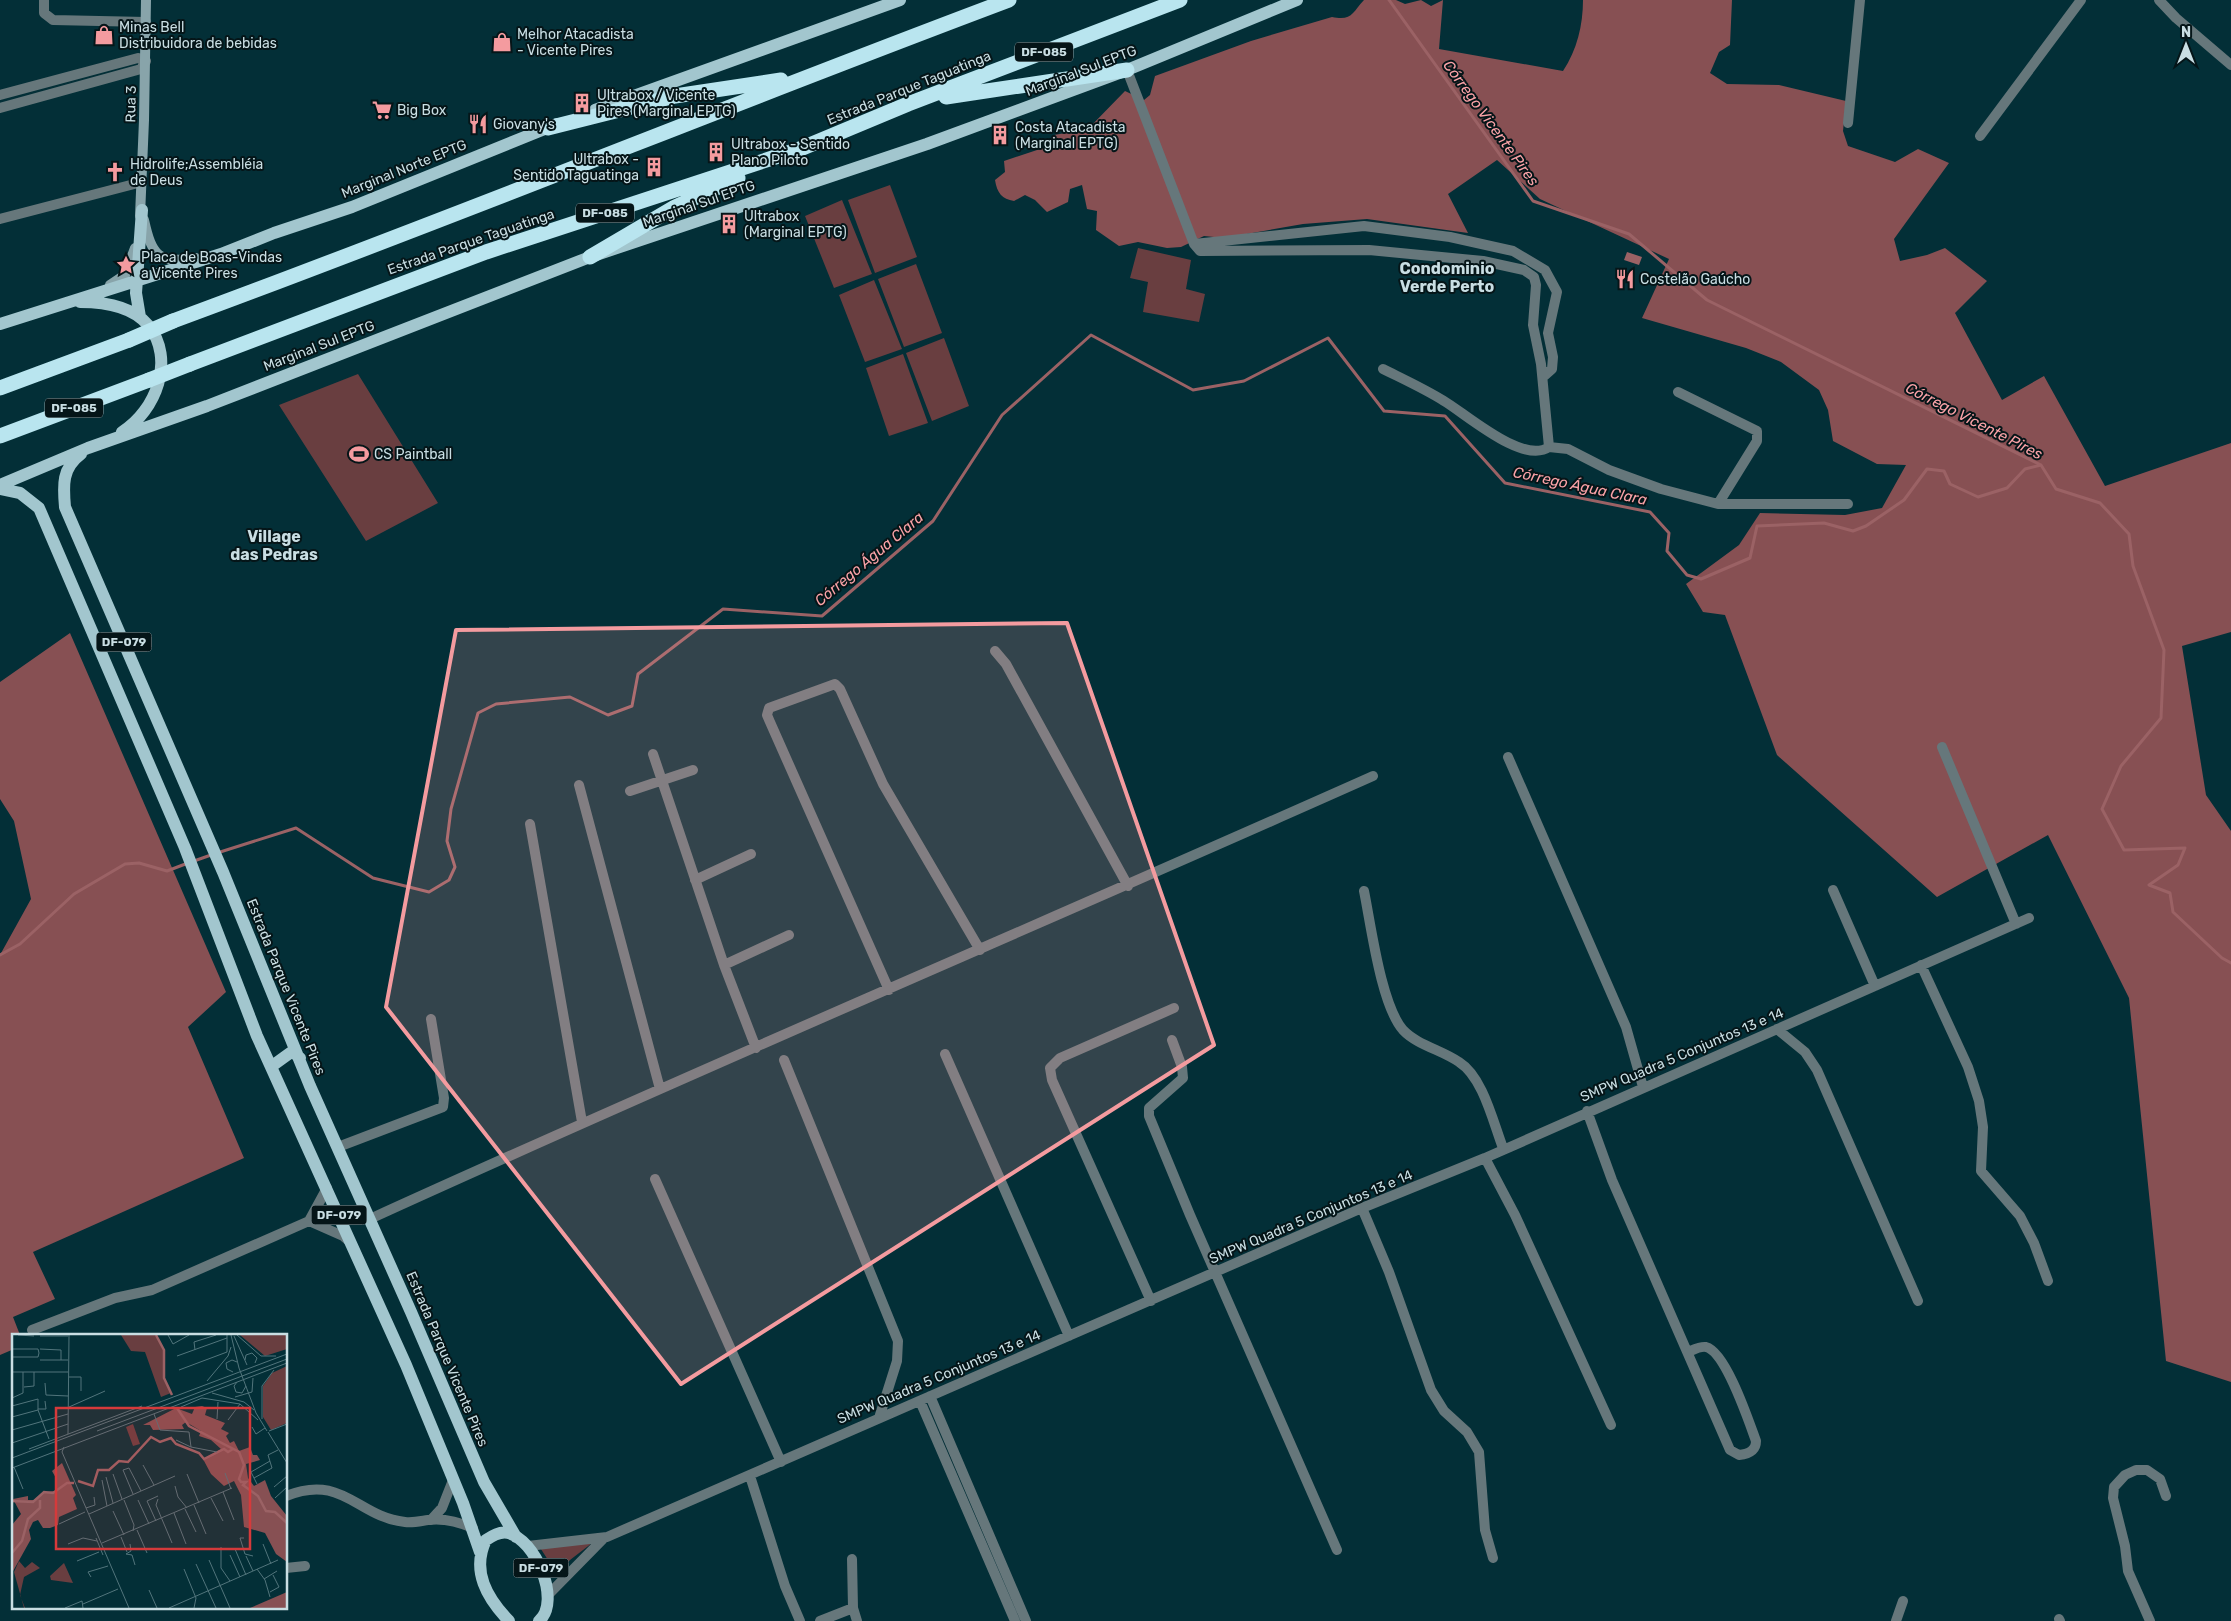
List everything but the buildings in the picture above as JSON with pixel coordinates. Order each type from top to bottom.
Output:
[{"type":"highway","name":"Estrada Parque Taguatinga","points":[[0,388],[386,243],[807,76],[1009,0]]},
{"type":"highway","name":"Estrada Parque Taguatinga","points":[[0,436],[486,252],[800,150],[908,104],[1180,0]]},
{"type":"highway","points":[[908,104],[1127,70]]},
{"type":"highway","points":[[548,128],[675,96],[807,76]]},
{"type":"highway","points":[[590,257],[675,207],[800,150]]},
{"type":"main road","name":"Rua 3","points":[[142,210],[146,0]]},
{"type":"main road","name":"Marginal Norte EPTG","points":[[0,324],[221,254],[274,233],[352,207],[548,128],[900,0]]},
{"type":"main road","name":"Marginal Sul EPTG","points":[[0,485],[88,448],[208,406],[590,257],[927,144],[1127,70],[1297,0]]},
{"type":"main road","points":[[142,210],[148,243],[154,253],[162,258],[192,259],[221,254]]},
{"type":"main road","points":[[107,441],[133,425],[148,409],[157,392],[161,372],[160,354],[154,335],[140,317],[137,306],[142,210]]},
{"type":"main road","points":[[93,294],[120,280],[130,268],[142,210]]},
{"type":"main road","points":[[65,302],[98,302],[120,308],[140,317]]},
{"type":"main road","name":"Estrada Parque Vicente Pires","points":[[88,448],[73,459],[66,469],[63,479],[65,507],[210,840],[338,1148],[484,1482],[516,1537]]},
{"type":"main road","name":"DF-079","points":[[0,489],[20,493],[39,508],[198,879],[257,1036],[352,1243],[473,1528],[480,1552],[484,1585],[492,1602],[505,1619]]},
{"type":"main road","points":[[272,1066],[290,1053],[294,1053],[300,1058]]},
{"type":"main road","points":[[480,1552],[486,1540],[493,1536],[509,1533],[516,1537]]},
{"type":"main road","name":"DF-079","points":[[516,1537],[528,1546],[540,1566],[551,1621]]},
{"type":"main road","points":[[539,1621],[543,1618],[548,1600]]},
{"type":"street","points":[[44,0],[44,13],[52,20],[146,22]]},
{"type":"street","points":[[1848,123],[1860,0]]},
{"type":"street","points":[[1980,136],[2081,0]]},
{"type":"street","points":[[2160,0],[2176,18],[2231,65]]},
{"type":"street","points":[[0,95],[138,58],[146,61],[141,69],[0,108]]},
{"type":"street","points":[[1127,70],[1194,244],[1200,251],[1208,253],[1369,250],[1483,261],[1524,270],[1534,277],[1536,285],[1533,325],[1542,377],[1549,447]]},
{"type":"street","points":[[0,219],[142,182]]},
{"type":"street","points":[[1194,244],[1364,226],[1450,237],[1513,251],[1545,270],[1557,292],[1548,333],[1553,357],[1552,369],[1542,377]]},
{"type":"street","points":[[1383,369],[1445,401],[1502,440],[1515,446],[1537,450],[1544,450],[1549,447],[1568,449],[1609,470],[1661,489],[1718,504],[1848,504]]},
{"type":"street","points":[[1678,392],[1757,431],[1757,441],[1718,504]]},
{"type":"street","points":[[995,651],[1006,664],[1128,886]]},
{"type":"street","points":[[889,990],[767,715],[769,708],[825,686],[835,684],[840,689],[883,784],[980,950]]},
{"type":"street","points":[[1942,747],[2016,924]]},
{"type":"street","points":[[653,754],[724,965],[756,1048]]},
{"type":"street","points":[[1508,757],[1626,1027],[1643,1087]]},
{"type":"street","points":[[630,790],[693,770]]},
{"type":"street","points":[[370,1219],[582,1122],[1128,886],[1373,776]]},
{"type":"street","points":[[579,784],[660,1089]]},
{"type":"street","points":[[530,824],[582,1122]]},
{"type":"street","points":[[695,880],[751,854]]},
{"type":"street","points":[[1833,890],[1875,986]]},
{"type":"street","points":[[1364,891],[1382,976],[1397,1021],[1412,1037],[1468,1068],[1477,1082],[1503,1148]]},
{"type":"street","name":"SMPW Quadra 5 Conjuntos 13 e 14","points":[[528,1546],[604,1538],[1362,1208],[1485,1158],[1503,1148],[2028,918]]},
{"type":"street","points":[[724,965],[789,935]]},
{"type":"street","points":[[1921,965],[1968,1067],[1979,1101],[1983,1127],[1980,1171],[2020,1216],[2034,1244],[2048,1281]]},
{"type":"street","points":[[1151,1301],[1052,1080],[1050,1068],[1060,1058],[1174,1008]]},
{"type":"street","points":[[338,1148],[443,1107],[444,1098],[431,1019]]},
{"type":"street","points":[[1777,1029],[1805,1052],[1817,1070],[1918,1302]]},
{"type":"street","points":[[1172,1040],[1182,1066],[1183,1078],[1150,1108],[1149,1116],[1337,1550]]},
{"type":"street","points":[[945,1054],[1069,1336]]},
{"type":"street","points":[[784,1060],[898,1340],[897,1361],[879,1418]]},
{"type":"street","points":[[1587,1111],[1612,1180],[1730,1450],[1739,1455],[1747,1454],[1754,1449],[1756,1441],[1722,1363],[1712,1350],[1706,1348],[1688,1352]]},
{"type":"street","points":[[1485,1158],[1535,1257],[1611,1425]]},
{"type":"street","points":[[655,1179],[781,1462]]},
{"type":"street","points":[[32,1330],[115,1298],[152,1290],[309,1221],[327,1188]]},
{"type":"street","points":[[1362,1208],[1389,1272],[1431,1390],[1444,1411],[1467,1432],[1479,1452],[1485,1530],[1493,1558]]},
{"type":"street","points":[[309,1221],[344,1236],[352,1243]]},
{"type":"street","points":[[930,1396],[956,1472],[1015,1621]]},
{"type":"street","points":[[920,1401],[956,1472],[1026,1621]]},
{"type":"street","points":[[2150,1621],[2128,1571],[2124,1539],[2113,1498],[2114,1487],[2124,1475],[2136,1470],[2147,1470],[2160,1479],[2166,1496]]},
{"type":"street","points":[[750,1476],[785,1586],[800,1621]]},
{"type":"street","points":[[431,1520],[442,1508],[453,1480]]},
{"type":"street","points":[[288,1495],[307,1488],[323,1488],[382,1515],[404,1522],[455,1521],[473,1528]]},
{"type":"street","name":"SMPW Quadra 5 Conjuntos 13 e 14","points":[[548,1600],[604,1538]]},
{"type":"street","points":[[852,1559],[852,1608],[857,1621]]},
{"type":"street","points":[[288,1568],[305,1566]]},
{"type":"street","points":[[1896,1621],[1903,1601]]},
{"type":"street","points":[[820,1621],[852,1608]]},
{"type":"highlighted area","points":[[1067,623],[1214,1045],[681,1384],[386,1007],[456,630]]},
{"type":"shaded area","points":[[1364,0],[1396,0],[1405,4],[1421,0],[1431,6],[1443,0],[1439,49],[1563,71],[1572,55],[1578,37],[1582,19],[1583,0],[1732,0],[1730,45],[1719,52],[1710,73],[1727,84],[1779,85],[1846,101],[1843,131],[1848,146],[1895,162],[1918,149],[1949,163],[1894,239],[1900,261],[1927,255],[1945,248],[1987,281],[1955,313],[2002,400],[2044,376],[2105,486],[2231,443],[2231,632],[2182,646],[2206,795],[2231,831],[2231,1382],[2166,1361],[2129,998],[2048,835],[1937,897],[1777,755],[1725,615],[1703,612],[1686,584],[1739,545],[1760,513],[1845,515],[1882,508],[1906,465],[1877,464],[1833,441],[1828,410],[1819,390],[1781,362],[1746,348],[1642,318],[1669,259],[1540,199],[1497,160],[1448,194],[1468,233],[1367,219],[1303,224],[1224,238],[1204,236],[1181,247],[1167,248],[1138,242],[1119,246],[1096,230],[1097,211],[1087,209],[1082,185],[1070,189],[1068,202],[1047,212],[1035,200],[1025,195],[1014,201],[1006,199],[999,192],[995,180],[1005,172],[1004,161],[1043,148],[1054,135],[1088,129],[1125,91],[1144,100],[1150,95],[1155,76],[1251,41],[1332,17],[1348,17]]},
{"type":"shaded area","points":[[890,185],[917,257],[875,273],[848,200]]},
{"type":"shaded area","points":[[842,200],[872,274],[834,288],[805,216]]},
{"type":"shaded area","points":[[1138,248],[1191,260],[1186,289],[1205,294],[1199,322],[1143,312],[1148,282],[1130,278]]},
{"type":"shaded area","points":[[1627,252],[1642,257],[1639,265],[1624,260]]},
{"type":"shaded area","points":[[916,264],[942,333],[904,347],[878,279]]},
{"type":"shaded area","points":[[874,280],[902,349],[865,362],[839,295]]},
{"type":"shaded area","points":[[944,338],[969,406],[932,421],[906,353]]},
{"type":"shaded area","points":[[903,354],[928,423],[889,436],[866,368]]},
{"type":"shaded area","name":"CS Paintball","points":[[358,374],[438,503],[366,541],[279,405]]},
{"type":"shaded area","points":[[70,633],[226,992],[188,1027],[244,1158],[33,1252],[55,1299],[13,1317],[20,1334],[12,1334],[12,1350],[0,1355],[0,955],[31,899],[14,821],[0,799],[0,682]]},
{"type":"shaded area","points":[[596,1540],[570,1560],[553,1578],[548,1560],[539,1546]]},
{"type":"waterway","name":"Córrego Vicente Pires","points":[[1389,0],[1533,201],[1629,234],[1707,300],[2041,465],[2056,489],[2100,503],[2129,534],[2133,566],[2164,650],[2161,718],[2121,766],[2102,809],[2124,850],[2185,848],[2178,865],[2149,885],[2170,893],[2173,912],[2222,958],[2231,963]]},
{"type":"waterway","name":"Córrego Água Clara","points":[[217,853],[296,828],[373,878],[429,892],[449,880],[455,867],[447,841],[451,809],[478,713],[496,704],[570,697],[608,715],[632,706],[638,674],[723,609],[822,616],[933,521],[1002,415],[1091,335],[1193,390],[1244,381],[1328,338],[1384,411],[1445,416],[1505,483],[1650,512],[1669,533],[1667,551],[1687,575],[1701,579],[1750,558],[1757,526],[1824,523],[1853,531],[1866,526],[1904,500],[1927,469],[1944,471],[1950,484],[1978,497],[2007,488],[2025,469],[2041,465]]},
{"type":"waterway","name":"Córrego Água Clara","points":[[194,861],[211,855]]},
{"type":"waterway","name":"Córrego Água Clara","points":[[0,955],[20,944],[74,894],[125,864],[139,863],[167,871],[188,863]]},
{"type":"place","name":"Minas Bell Distribuidora de bebidas","points":[[104,35]]},
{"type":"place","name":"Melhor Atacadista - Vicente Pires","points":[[502,42]]},
{"type":"place","name":"Ultrabox / Vicente Pires (Marginal EPTG)","points":[[582,103]]},
{"type":"place","name":"Big Box","points":[[382,110]]},
{"type":"place","name":"Giovany's","points":[[478,124]]},
{"type":"place","name":"Costa Atacadista (Marginal EPTG)","points":[[1000,135]]},
{"type":"place","name":"Ultrabox - Sentido Plano Piloto","points":[[716,152]]},
{"type":"place","name":"Ultrabox - Sentido Taguatinga","points":[[654,167]]},
{"type":"place","name":"Hidrolife;Assembléia de Deus","points":[[115,172]]},
{"type":"place","name":"Ultrabox (Marginal EPTG)","points":[[729,224]]},
{"type":"place","name":"Placa de Boas-Vindas a Vicente Pires","points":[[126,265]]},
{"type":"place","name":"Costelão Gaúcho","points":[[1625,279]]},
{"type":"place","name":"CS Paintball","points":[[359,454]]},
{"type":"district","name":"Condominio Verde Perto","points":[[1447,277]]},
{"type":"district","name":"Village das Pedras","points":[[274,545]]}]
